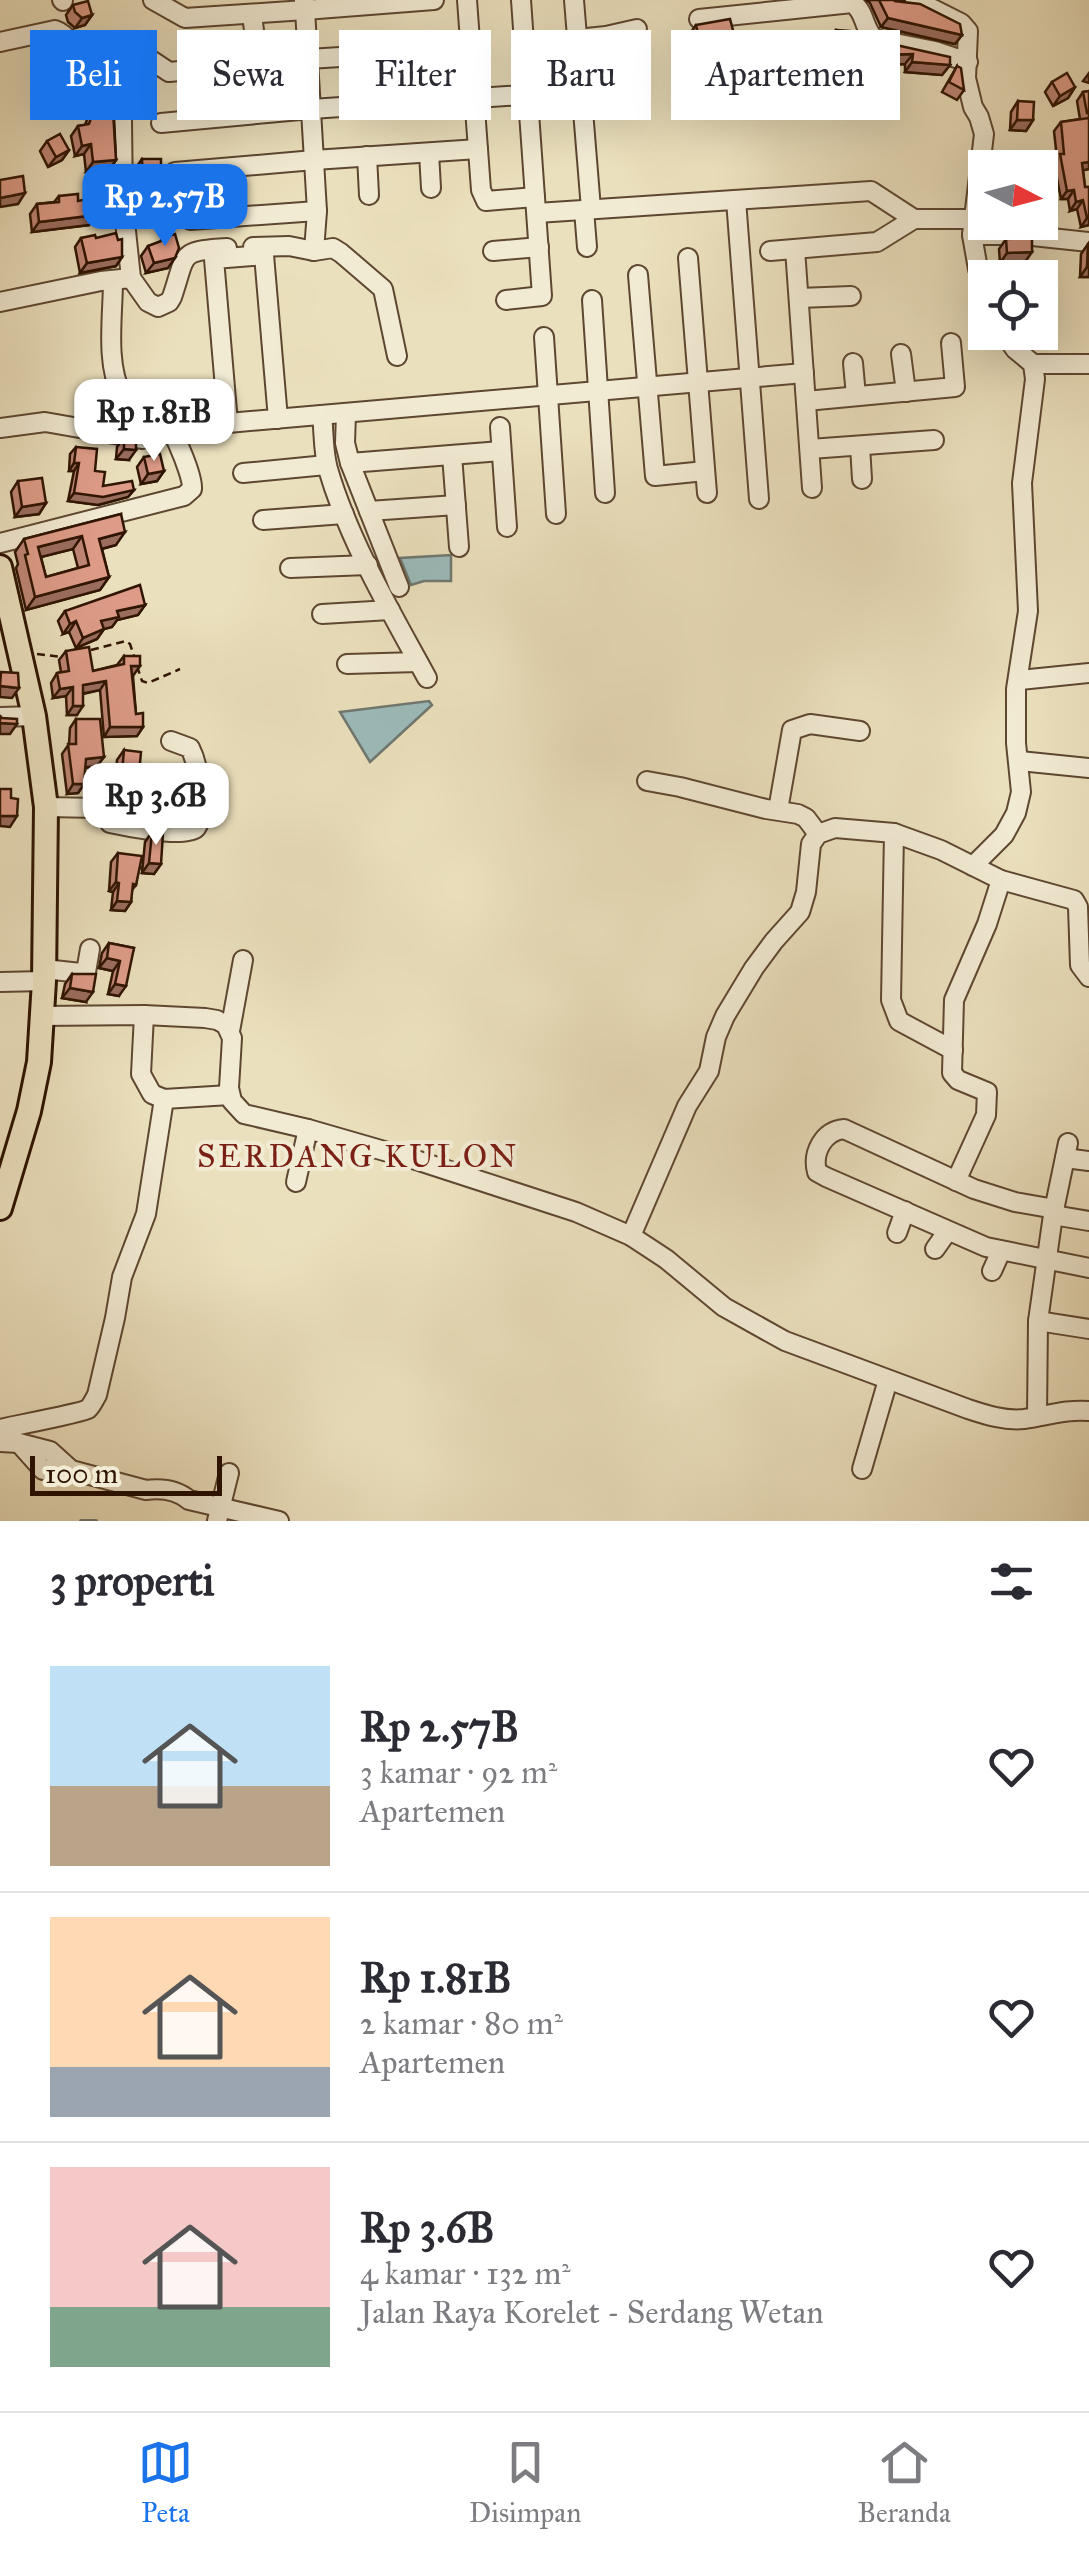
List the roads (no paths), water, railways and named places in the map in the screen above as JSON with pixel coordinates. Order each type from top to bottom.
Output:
[{"type":"main road","points":[[0,567],[10,653],[34,716],[46,807],[39,1062],[0,1208]]},
{"type":"street","points":[[153,0],[185,18],[252,14],[304,5],[434,0]]},
{"type":"street","points":[[466,0],[468,30]]},
{"type":"street","points":[[521,0],[523,30]]},
{"type":"street","points":[[574,0],[576,30]]},
{"type":"street","points":[[915,0],[968,30],[966,78],[984,134],[982,150]]},
{"type":"street","points":[[699,19],[852,2],[862,12],[868,33],[876,39],[968,62]]},
{"type":"street","points":[[304,5],[306,30]]},
{"type":"street","points":[[252,14],[254,30]]},
{"type":"street","points":[[0,42],[30,35]]},
{"type":"street","points":[[0,543],[189,494],[193,484],[171,429],[156,406],[122,396],[112,361],[122,279],[122,120]]},
{"type":"street","points":[[161,123],[192,120]]},
{"type":"street","points":[[312,120],[317,211],[314,251]]},
{"type":"street","points":[[476,120],[481,190],[486,201],[588,210],[871,191],[914,219],[968,226]]},
{"type":"street","points":[[506,300],[542,296],[530,120]]},
{"type":"street","points":[[583,120],[587,248]]},
{"type":"street","points":[[175,172],[478,150]]},
{"type":"street","points":[[429,152],[431,188]]},
{"type":"street","points":[[367,156],[369,196]]},
{"type":"street","points":[[882,198],[883,238]]},
{"type":"street","points":[[736,200],[759,499]]},
{"type":"street","points":[[190,220],[317,211]]},
{"type":"street","points":[[770,251],[877,242],[914,219]]},
{"type":"street","points":[[1058,239],[1089,242]]},
{"type":"street","points":[[122,279],[158,308],[172,297],[184,258],[190,252],[289,246],[314,251],[332,248],[382,289],[396,356]]},
{"type":"street","points":[[493,252],[539,247]]},
{"type":"street","points":[[795,248],[812,488]]},
{"type":"street","points":[[278,419],[264,255],[214,259],[228,424],[804,373]]},
{"type":"street","points":[[688,258],[706,494]]},
{"type":"street","points":[[638,275],[655,476],[704,471]]},
{"type":"street","points":[[0,302],[122,279]]},
{"type":"street","points":[[799,298],[850,296]]},
{"type":"street","points":[[592,300],[605,494]]},
{"type":"street","points":[[544,337],[556,514]]},
{"type":"street","points":[[806,401],[955,388],[951,343]]},
{"type":"street","points":[[1017,350],[1033,364],[1089,364]]},
{"type":"street","points":[[901,354],[906,392]]},
{"type":"street","points":[[853,362],[856,396]]},
{"type":"street","points":[[973,866],[1004,835],[1016,813],[1021,792],[1016,690],[1028,611],[1022,482],[1033,364]]},
{"type":"street","points":[[346,413],[344,444],[398,587]]},
{"type":"street","points":[[322,415],[326,465],[344,514],[422,670],[346,664]]},
{"type":"street","points":[[0,428],[45,422],[142,439],[171,429]]},
{"type":"street","points":[[500,427],[507,528]]},
{"type":"street","points":[[810,449],[934,440]]},
{"type":"street","points":[[860,446],[862,479]]},
{"type":"street","points":[[350,463],[502,451]]},
{"type":"street","points":[[452,455],[460,547]]},
{"type":"street","points":[[242,473],[326,465]]},
{"type":"street","points":[[369,512],[456,505]]},
{"type":"street","points":[[263,520],[344,514]]},
{"type":"street","points":[[290,568],[368,564]]},
{"type":"street","points":[[322,614],[390,610]]},
{"type":"street","points":[[1020,680],[1089,673]]},
{"type":"street","points":[[0,717],[34,716]]},
{"type":"street","points":[[778,810],[792,730],[800,725],[819,724],[860,731]]},
{"type":"street","points":[[46,807],[103,808],[110,824],[193,830],[200,820],[196,758],[190,748],[171,741]]},
{"type":"street","points":[[1020,761],[1089,768]]},
{"type":"street","points":[[647,782],[806,818],[818,834]]},
{"type":"street","points":[[631,1236],[687,1106],[709,1071],[724,1016],[774,940],[800,912],[812,844],[818,834],[835,828],[894,833],[941,850],[1001,880],[1082,902],[1078,907],[1080,964],[1089,977]]},
{"type":"street","points":[[894,833],[892,1000],[899,1022],[953,1050]]},
{"type":"street","points":[[956,1181],[988,1104],[987,1092],[958,1080],[952,1073],[954,1000],[987,924],[1001,880]]},
{"type":"street","points":[[0,982],[86,972],[90,950]]},
{"type":"street","points":[[244,960],[230,1031],[230,1095],[244,1114],[308,1129],[576,1212],[631,1236],[724,1307],[785,1341],[993,1417],[1023,1419],[1072,1410],[1089,1411]]},
{"type":"street","points":[[144,1015],[141,1074],[152,1094],[164,1099],[230,1095]]},
{"type":"street","points":[[40,1016],[204,1018],[217,1020],[230,1031]]},
{"type":"street","points":[[0,1429],[81,1412],[92,1404],[125,1265],[146,1214],[164,1099]]},
{"type":"street","points":[[296,1182],[308,1129]]},
{"type":"street","points":[[1089,1220],[1003,1198],[956,1181],[844,1129],[824,1138],[814,1163],[817,1172],[947,1232],[1001,1250],[1089,1268]]},
{"type":"street","points":[[1038,1416],[1038,1322],[1067,1150],[1089,1161]]},
{"type":"street","points":[[897,1232],[905,1211]]},
{"type":"street","points":[[935,1249],[947,1232]]},
{"type":"street","points":[[992,1271],[1001,1250]]},
{"type":"street","points":[[1038,1322],[1089,1328]]},
{"type":"street","points":[[862,1469],[888,1380]]},
{"type":"street","points":[[9,1442],[43,1470],[71,1470],[146,1490],[168,1501],[188,1500],[219,1514],[278,1521]]},
{"type":"street","points":[[219,1514],[230,1473]]},
{"type":"water","points":[[451,555],[451,581],[411,585],[400,558]]},
{"type":"water","points":[[429,701],[432,705],[370,762],[340,712]]},
{"type":"waterway","points":[[81,1521],[96,1521]]},
{"type":"district","name":"SERDANG KULON","points":[[358,1156]]}]
